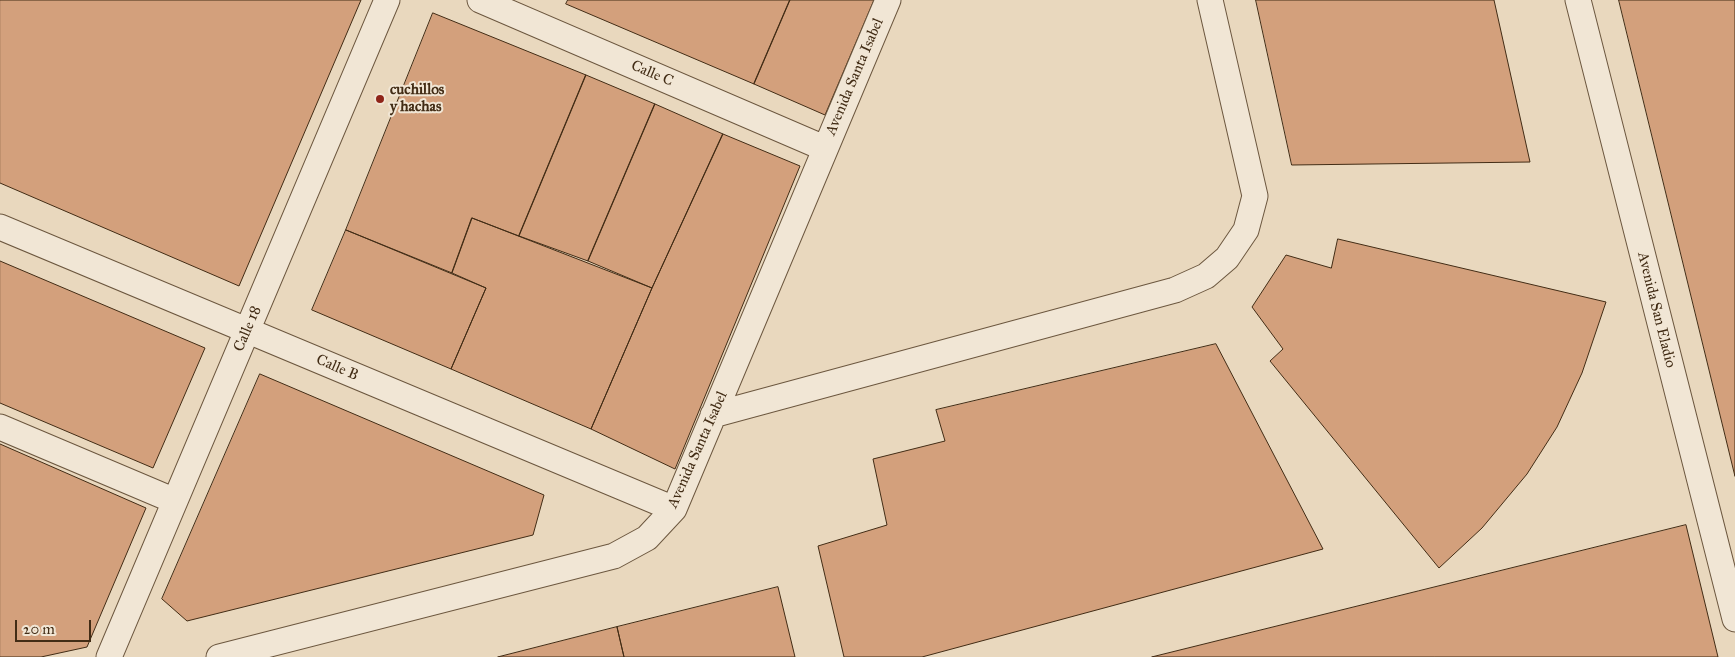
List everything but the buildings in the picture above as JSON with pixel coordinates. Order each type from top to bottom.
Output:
[{"type":"street","name":"Calle 18","points":[[109,657],[387,0]]},
{"type":"street","name":"Calle C","points":[[480,0],[824,148]]},
{"type":"street","name":"Avenida Santa Isabel","points":[[227,656],[614,556],[647,538],[674,509],[824,148],[888,0]]},
{"type":"street","points":[[713,415],[1175,290],[1206,276],[1227,258],[1246,230],[1255,196],[1210,0]]},
{"type":"street","name":"Avenida San Eladio","points":[[1578,0],[1735,620]]},
{"type":"street","name":"Calle B","points":[[0,227],[674,509]]},
{"type":"street","points":[[0,426],[175,501]]},
{"type":"place","name":"cuchillos y hachas","points":[[380,99]]}]
